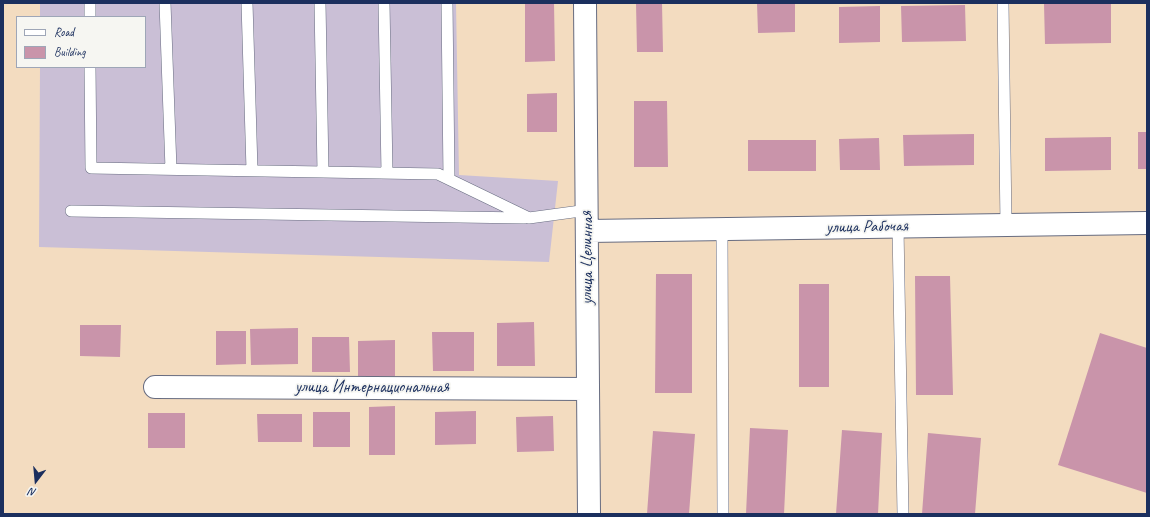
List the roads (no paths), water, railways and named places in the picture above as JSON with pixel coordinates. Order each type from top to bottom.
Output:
[{"type":"street","name":"улица Целинная","points":[[585,3],[588,210],[589,514]]},
{"type":"street","name":"улица Рабочая","points":[[588,231],[1147,223]]},
{"type":"street","name":"улица Интернациональная","points":[[155,386],[588,389]]},
{"type":"lane","points":[[90,3],[90,16]]},
{"type":"lane","points":[[165,3],[171,169]]},
{"type":"lane","points":[[247,3],[252,170]]},
{"type":"lane","points":[[320,3],[323,172]]},
{"type":"lane","points":[[384,3],[387,173]]},
{"type":"lane","points":[[446,3],[449,179]]},
{"type":"lane","points":[[1003,3],[1006,225]]},
{"type":"lane","points":[[90,68],[91,168],[438,174],[529,218]]},
{"type":"lane","points":[[72,211],[529,218],[588,210]]},
{"type":"lane","points":[[898,227],[903,514]]},
{"type":"lane","points":[[722,229],[723,514]]}]
